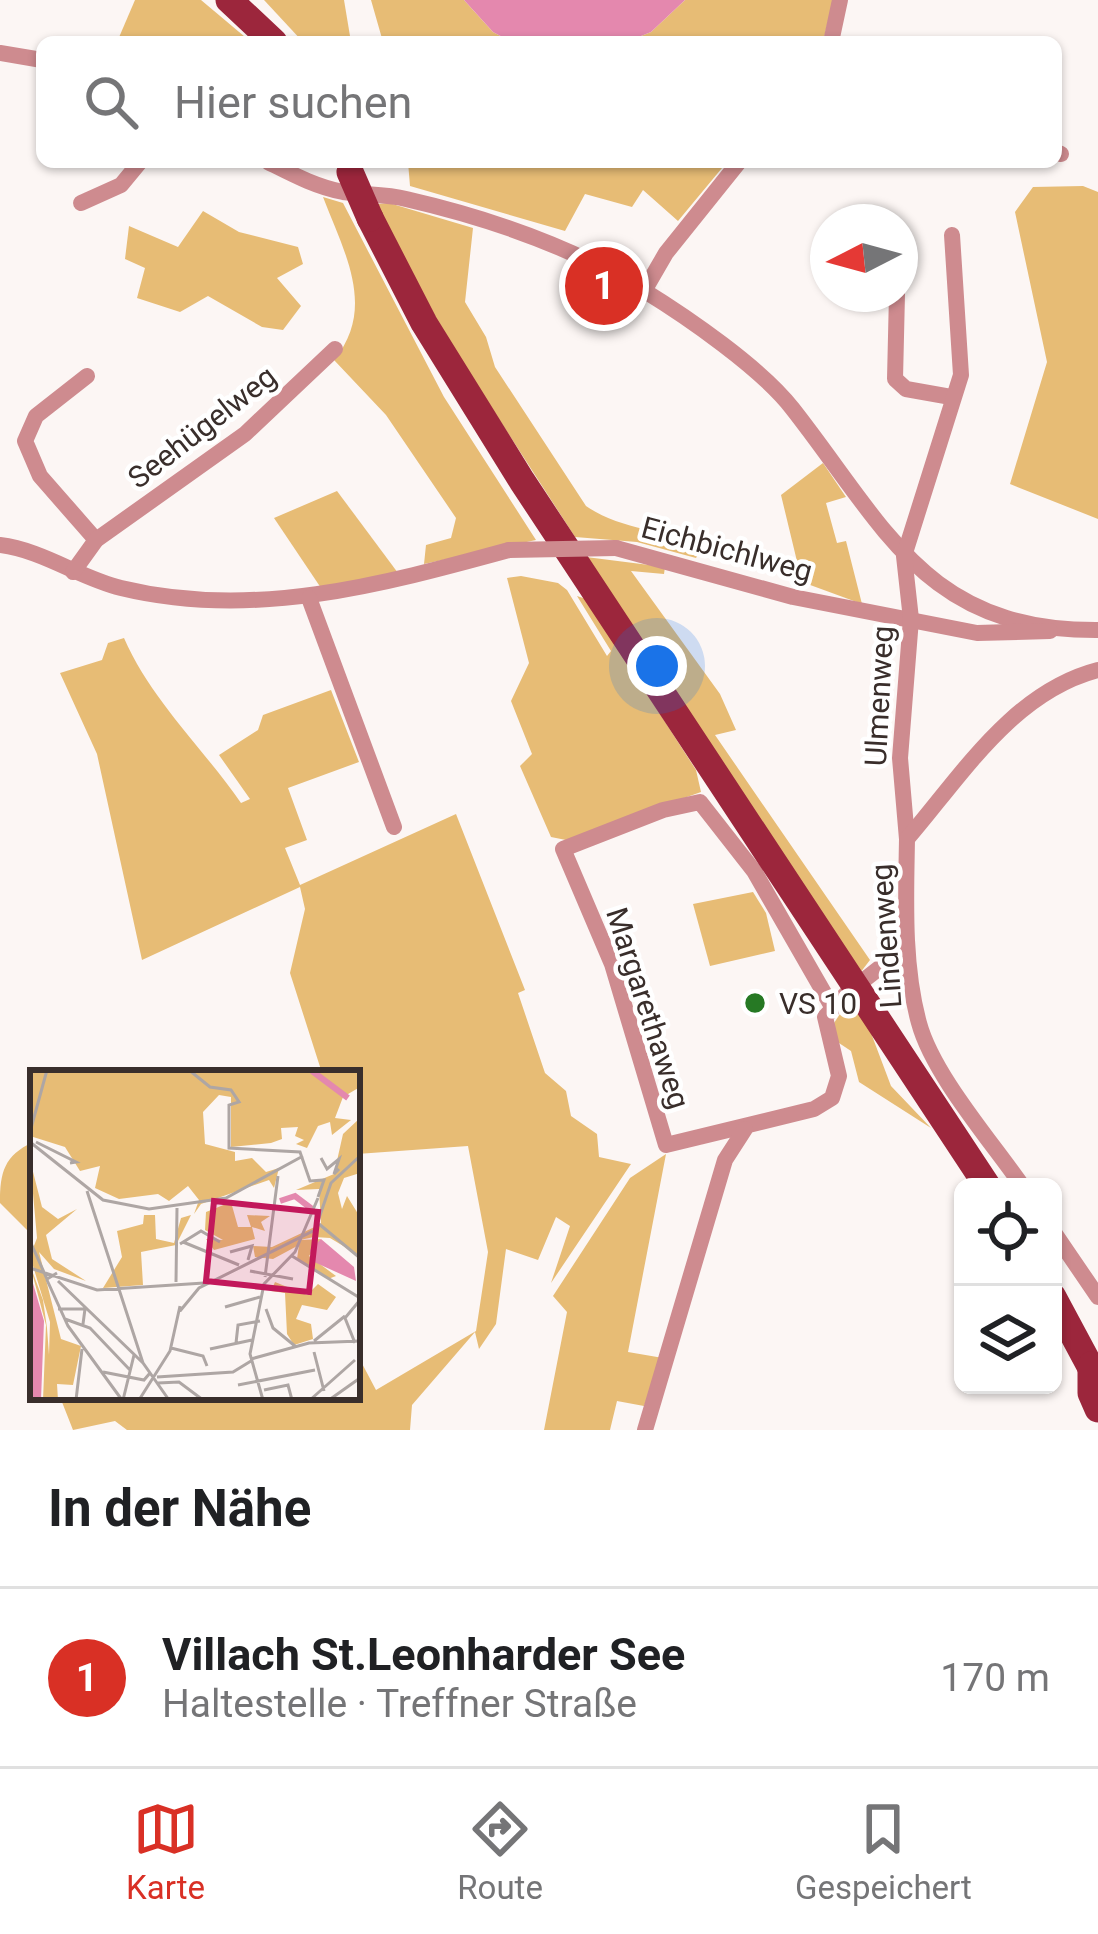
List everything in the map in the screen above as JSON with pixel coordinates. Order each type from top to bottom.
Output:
[{"type":"main road","points":[[240,4],[269,36]]},
{"type":"main road","points":[[348,168],[424,323],[521,481],[982,1178]]},
{"type":"main road","points":[[1060,1286],[1096,1364],[1091,1393],[1098,1409]]},
{"type":"main road","points":[[1062,1311],[1096,1364]]},
{"type":"street","points":[[831,36],[840,0]]},
{"type":"street","points":[[0,53],[36,59]]},
{"type":"street","points":[[81,203],[122,185],[135,168]]},
{"type":"street","points":[[281,168],[321,187],[400,198],[487,219],[575,255],[644,291],[776,390],[904,556],[972,607],[1063,630]]},
{"type":"street","points":[[644,291],[666,253],[734,168]]},
{"type":"street","points":[[904,556],[931,484],[951,397],[961,375],[952,235]]},
{"type":"street","points":[[898,312],[896,379],[906,389],[951,397]]},
{"type":"street","name":"Seehügelweg","points":[[73,572],[96,540],[245,434],[335,349]]},
{"type":"street","points":[[87,376],[36,416],[26,441],[40,476],[96,540]]},
{"type":"street","name":"Eichbichlweg","points":[[0,545],[123,589],[177,598],[309,598],[508,550],[616,548],[793,597],[977,633],[1098,629]]},
{"type":"street","name":"Ulmenweg","points":[[904,556],[910,619],[900,758],[907,838]]},
{"type":"street","points":[[309,598],[394,827]]},
{"type":"street","name":"Lindenweg","points":[[1017,1178],[931,1052],[914,996],[907,922],[907,838],[1020,709],[1066,679],[1098,670]]},
{"type":"street","name":"Margarethaweg","points":[[745,1129],[666,1145],[612,964],[563,849],[663,810],[700,802],[754,871],[831,1005]]},
{"type":"street","points":[[645,1430],[725,1160],[745,1129],[814,1109],[832,1098],[838,1076],[824,1028],[831,1005],[862,982],[907,922]]},
{"type":"street","points":[[862,982],[901,982],[914,996]]},
{"type":"street","points":[[1062,1244],[1098,1297]]},
{"type":"shaded area","points":[[135,0],[201,0],[244,36],[120,36]]},
{"type":"shaded area","points":[[264,0],[344,0],[350,36],[297,36]]},
{"type":"shaded area","points":[[371,0],[464,0],[501,36],[381,36]]},
{"type":"shaded area","points":[[464,0],[685,0],[641,36],[501,36]]},
{"type":"shaded area","points":[[685,0],[833,0],[824,36],[641,36]]},
{"type":"shaded area","points":[[408,168],[722,168],[678,221],[643,190],[632,207],[585,194],[565,231],[410,186]]},
{"type":"shaded area","points":[[1083,186],[1098,192],[1098,519],[1010,484],[1047,362],[1015,212],[1033,187]]},
{"type":"shaded area","points":[[323,197],[343,203],[444,397],[536,540],[424,564],[426,545],[451,538],[456,518],[386,415],[334,360],[347,340],[355,300],[347,259]]},
{"type":"shaded area","points":[[389,203],[473,228],[465,302],[486,337],[495,367],[586,506],[613,520],[702,548],[696,558],[637,542],[575,537],[428,309],[377,204]]},
{"type":"shaded area","points":[[203,211],[239,232],[298,247],[303,264],[277,278],[301,306],[283,330],[262,327],[208,296],[180,312],[137,298],[145,268],[125,259],[129,226],[178,247]]},
{"type":"shaded area","points":[[823,463],[846,497],[826,503],[837,543],[846,541],[862,604],[802,582],[781,495]]},
{"type":"shaded area","points":[[337,491],[398,573],[321,588],[274,518]]},
{"type":"shaded area","points":[[586,557],[665,567],[664,574],[631,571],[720,694],[736,730],[715,735],[870,960],[860,973]]},
{"type":"shaded area","points":[[507,578],[558,583],[567,590],[607,656],[611,651],[577,596],[586,599],[696,770],[701,792],[566,840],[551,837],[520,766],[532,754],[511,701],[529,663]]},
{"type":"shaded area","points":[[124,638],[163,703],[241,803],[250,799],[219,755],[258,730],[263,715],[331,690],[359,762],[288,788],[307,840],[285,848],[300,885],[456,814],[525,990],[518,993],[545,1073],[566,1091],[571,1116],[597,1134],[599,1157],[631,1164],[551,1283],[570,1226],[556,1217],[538,1260],[506,1249],[496,1324],[479,1349],[475,1332],[412,1405],[410,1430],[127,1430],[115,1421],[73,1430],[61,1400],[360,1400],[360,1360],[376,1390],[476,1331],[488,1252],[468,1146],[360,1154],[360,1070],[321,1070],[290,973],[305,909],[300,887],[142,960],[97,754],[60,673],[102,660],[108,643]]},
{"type":"shaded area","points":[[753,892],[766,913],[775,951],[710,966],[693,904]]},
{"type":"shaded area","points":[[850,999],[871,1033],[891,1086],[931,1128],[859,1082],[851,1051],[836,1041],[834,1023]]},
{"type":"shaded area","points":[[30,1144],[30,1233],[0,1203],[6,1166]]},
{"type":"shaded area","points":[[666,1154],[628,1352],[663,1358],[644,1406],[617,1401],[610,1430],[544,1430],[567,1312],[553,1296],[630,1178]]},
{"type":"place","name":"Villach St.Leonharder See","points":[[604,286]]},
{"type":"place","name":"VS 10","points":[[755,1003]]}]
